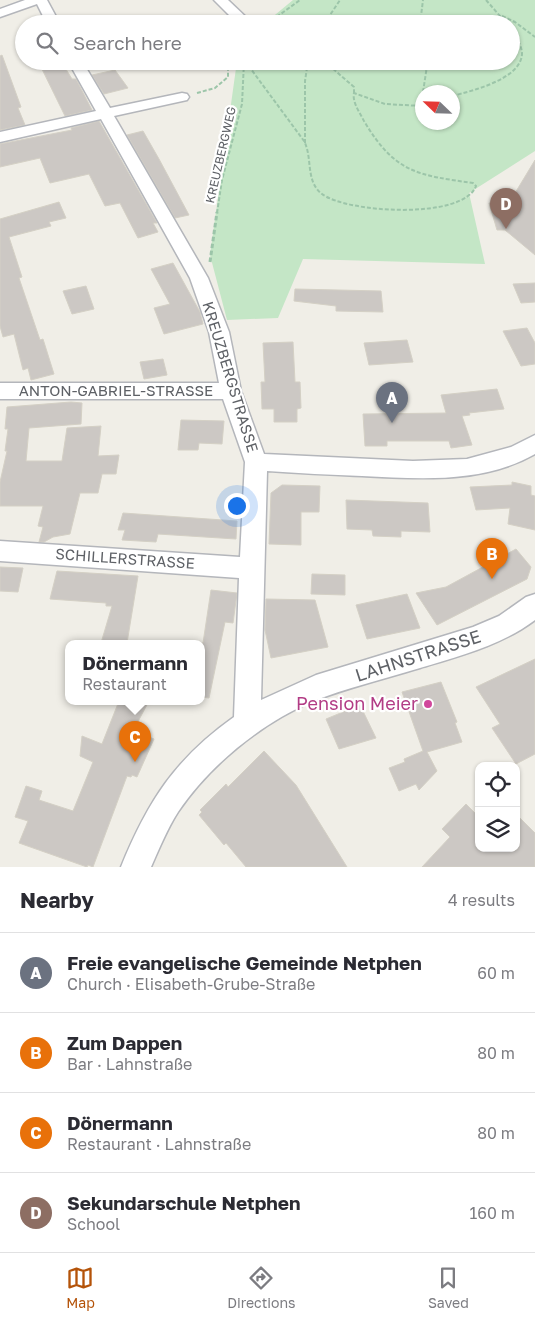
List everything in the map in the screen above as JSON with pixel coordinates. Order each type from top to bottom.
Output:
[{"type":"street","points":[[0,13],[39,0],[48,15]]},
{"type":"street","points":[[220,0],[237,15]]},
{"type":"street","name":"KREUZBERGSTRASSE","points":[[80,70],[199,278],[219,332],[231,391],[256,462],[247,725]]},
{"type":"street","points":[[0,138],[182,97]]},
{"type":"street","name":"ANTON-GABRIEL-STRASSE","points":[[0,391],[231,391]]},
{"type":"street","points":[[256,462],[414,470],[468,468],[517,454],[535,444]]},
{"type":"street","name":"SCHILLERSTRASSE","points":[[0,550],[251,568]]},
{"type":"street","name":"LAHNSTRASSE","points":[[136,867],[167,804],[189,776],[212,753],[247,725],[285,701],[496,630],[518,619],[535,605]]},
{"type":"path","points":[[279,15],[300,0]]},
{"type":"path","points":[[330,15],[340,0]]},
{"type":"path","points":[[421,15],[422,0]]},
{"type":"path","points":[[486,0],[501,15]]},
{"type":"path","points":[[520,26],[535,37]]},
{"type":"path","points":[[520,47],[523,53],[520,62]]},
{"type":"path","points":[[182,97],[215,88],[228,77],[228,70]]},
{"type":"path","name":"KREUZBERGWEG","points":[[199,278],[210,264],[222,180],[242,104],[244,70]]},
{"type":"path","name":"KREUZBERGWEG","points":[[250,70],[305,143],[314,186],[319,192],[344,203],[359,207],[405,210],[431,208],[467,198],[475,191],[476,186],[473,183],[424,176],[397,164],[381,149],[354,100],[354,94]]},
{"type":"path","points":[[305,143],[307,118],[305,90],[307,70]]},
{"type":"path","points":[[335,70],[354,87],[354,94],[385,104],[415,106]]},
{"type":"path","points":[[424,85],[426,70]]},
{"type":"path","points":[[460,94],[472,92],[515,70]]},
{"type":"green space","points":[[293,0],[535,0],[535,151],[469,193],[485,264],[303,259],[278,318],[227,320],[210,255],[236,70],[520,70],[520,15],[275,15]]},
{"type":"building","points":[[2,55],[21,107],[18,108],[25,125],[0,130],[0,56]]},
{"type":"building","points":[[42,70],[66,70],[72,79],[76,79],[92,110],[65,116]]},
{"type":"building","points":[[115,70],[128,88],[104,94],[92,75]]},
{"type":"building","points":[[99,121],[157,223],[153,223],[158,232],[138,238],[120,203],[105,206],[89,174],[50,183],[40,158],[0,167],[0,144],[72,130],[71,128]]},
{"type":"building","points":[[143,131],[189,215],[175,218],[127,135]]},
{"type":"building","points":[[535,160],[535,255],[505,230],[497,230],[489,203],[509,203]]},
{"type":"building","points":[[59,202],[66,218],[49,222],[51,226],[9,237],[22,277],[19,278],[40,340],[43,339],[54,374],[31,380],[28,368],[23,370],[14,334],[3,337],[0,326],[0,219]]},
{"type":"building","points":[[173,263],[200,312],[203,324],[164,334],[154,308],[170,304],[151,269]]},
{"type":"building","points":[[535,283],[535,302],[521,303],[513,284]]},
{"type":"building","points":[[86,286],[94,309],[72,314],[63,291]]},
{"type":"building","points":[[295,289],[381,291],[383,312],[336,311],[336,306],[294,301]]},
{"type":"building","points":[[527,328],[535,343],[535,364],[521,366],[503,331]]},
{"type":"building","points":[[407,340],[413,362],[369,365],[364,343]]},
{"type":"building","points":[[293,342],[295,382],[300,382],[301,408],[297,409],[297,422],[274,422],[274,409],[262,409],[261,382],[265,382],[263,343]]},
{"type":"building","points":[[163,359],[167,375],[144,379],[140,362]]},
{"type":"building","points":[[497,389],[504,409],[469,413],[470,415],[462,416],[472,445],[451,448],[449,441],[387,441],[387,446],[365,446],[363,414],[446,413],[441,395]]},
{"type":"building","points":[[71,402],[82,403],[81,424],[29,428],[26,461],[62,461],[67,428],[101,426],[98,456],[119,455],[116,474],[102,474],[98,493],[80,493],[70,534],[39,542],[43,527],[38,526],[43,506],[0,506],[0,482],[7,451],[5,451],[8,429],[5,429],[7,407]]},
{"type":"building","points":[[181,420],[224,421],[222,444],[199,443],[198,450],[178,450]]},
{"type":"building","points":[[512,482],[531,486],[531,495],[535,496],[535,530],[508,524],[510,508],[476,510],[470,487],[512,485]]},
{"type":"building","points":[[282,485],[320,486],[319,512],[301,512],[301,545],[269,544],[271,493]]},
{"type":"building","points":[[346,500],[428,503],[430,532],[401,531],[401,537],[373,536],[372,530],[347,529]]},
{"type":"building","points":[[123,513],[237,521],[236,539],[158,534],[156,542],[122,540],[125,530],[118,530]]},
{"type":"building","points":[[516,549],[531,567],[527,579],[437,625],[416,593],[446,587]]},
{"type":"building","points":[[0,567],[23,568],[18,592],[0,591]]},
{"type":"building","points":[[57,571],[138,576],[127,640],[102,640],[112,606],[106,606],[106,603],[50,599]]},
{"type":"building","points":[[312,574],[345,575],[345,595],[311,594]]},
{"type":"building","points":[[211,590],[237,593],[233,623],[225,622],[209,698],[205,698],[205,640],[203,640]]},
{"type":"building","points":[[407,594],[420,628],[367,639],[356,605]]},
{"type":"building","points":[[266,599],[315,600],[328,647],[271,658],[265,630]]},
{"type":"building","points":[[535,659],[535,754],[520,762],[515,762],[492,728],[500,724],[476,687]]},
{"type":"building","points":[[441,682],[457,722],[455,723],[462,742],[427,752],[437,771],[419,790],[416,784],[399,791],[389,768],[405,762],[404,759],[423,751],[402,692]]},
{"type":"building","points":[[117,705],[147,705],[134,729],[150,735],[149,737],[154,739],[137,777],[127,776],[93,867],[88,865],[87,867],[19,843],[28,821],[15,817],[26,786],[42,791],[39,800],[73,811],[93,762],[80,756],[82,736],[102,744]]},
{"type":"building","points":[[360,705],[376,738],[339,749],[326,719]]},
{"type":"building","points":[[264,751],[296,785],[347,867],[246,867],[226,843],[224,845],[199,815],[202,812],[200,810],[226,784],[228,787]]},
{"type":"building","points":[[466,804],[475,813],[475,852],[520,852],[520,818],[535,833],[535,867],[422,867],[450,837],[442,829]]},
{"type":"place","name":"Sekundarschule Netphen","points":[[506,229]]},
{"type":"place","name":"Freie evangelische Gemeinde Netphen","points":[[392,423]]},
{"type":"place","name":"Zum Dappen","points":[[492,579]]},
{"type":"place","name":"Pension Meier","points":[[428,704]]},
{"type":"place","name":"Dönermann","points":[[135,762]]}]
